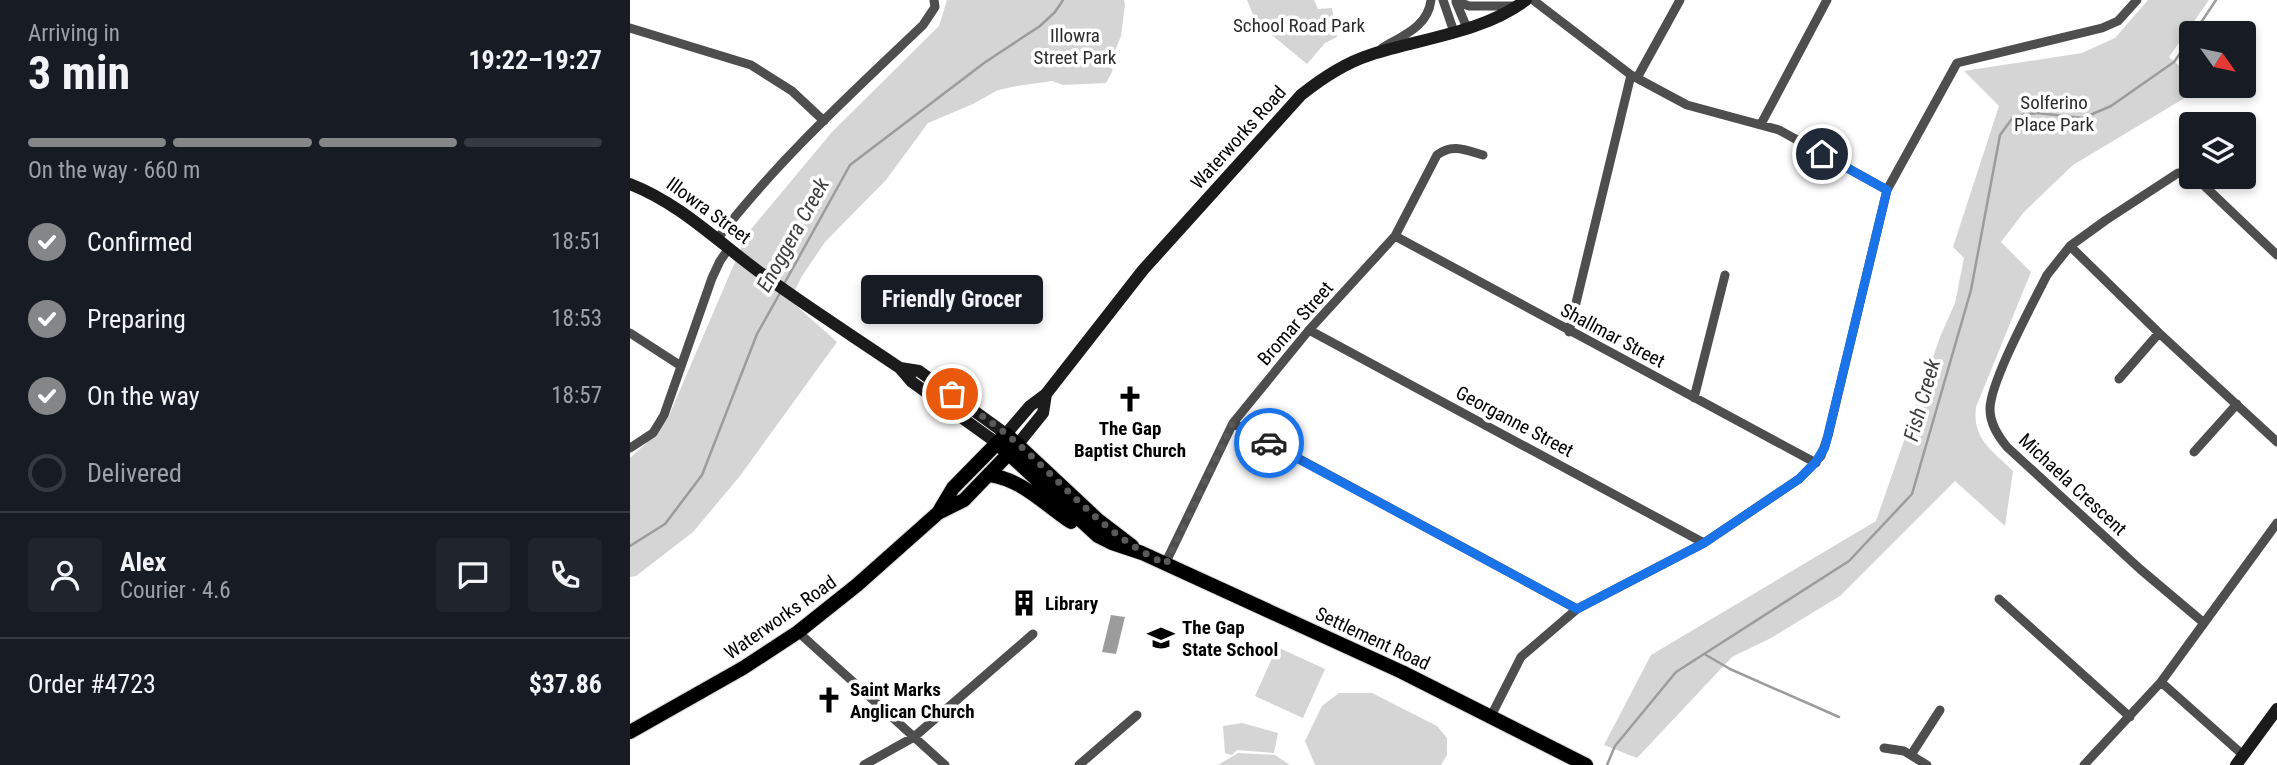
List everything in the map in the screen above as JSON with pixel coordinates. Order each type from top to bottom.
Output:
[{"type":"main road","name":"Waterworks Road","points":[[938,513],[953,488],[1030,406],[1046,394],[1136,278],[1301,95],[1331,74],[1368,55],[1461,30],[1500,16],[1523,3]]},
{"type":"main road","name":"Illowra Street","points":[[630,184],[652,192],[719,238],[796,298],[900,368],[919,372],[1002,438]]},
{"type":"main road","name":"Waterworks Road","points":[[630,732],[798,632],[857,586],[938,513],[964,500],[1014,449],[1043,413],[1046,394]]},
{"type":"main road","name":"Settlement Road","points":[[1002,438],[1098,520],[1142,553]]},
{"type":"main road","name":"Settlement Road","points":[[1014,449],[1103,540],[1142,553],[1377,661],[1586,765]]},
{"type":"main road","points":[[990,475],[1007,479],[1024,488],[1065,518],[1103,540]]},
{"type":"main road","points":[[2240,760],[2277,709]]},
{"type":"street","points":[[719,238],[740,210],[824,121],[923,25],[935,7],[934,0]]},
{"type":"street","points":[[1368,55],[1420,24],[1427,15],[1431,0]]},
{"type":"street","points":[[1443,0],[1461,30]]},
{"type":"street","points":[[1455,0],[1461,30]]},
{"type":"street","points":[[1455,0],[1469,6],[1523,3]]},
{"type":"street","points":[[1533,0],[1634,76],[1687,105],[1779,130],[1887,190]]},
{"type":"street","points":[[1569,332],[1634,76],[1680,0]]},
{"type":"street","points":[[1761,124],[1827,0]]},
{"type":"street","points":[[1491,716],[1521,657],[1577,609],[1704,543],[1799,479],[1821,456],[1887,190],[1957,63],[2102,29],[2118,21],[2137,0]]},
{"type":"street","points":[[630,28],[751,65],[792,91],[824,121]]},
{"type":"street","name":"Bromar Street","points":[[1166,564],[1233,423],[1310,330],[1395,236],[1437,155],[1452,147],[1483,155]]},
{"type":"street","name":"Michaela Crescent","points":[[2179,174],[2070,246],[2047,275],[2007,360],[1990,404],[1992,422],[2007,447],[2140,569],[2204,623]]},
{"type":"street","name":"Michaela Crescent","points":[[2208,189],[2277,255]]},
{"type":"street","name":"Shallmar Street","points":[[1395,236],[1815,463]]},
{"type":"street","points":[[2070,246],[2277,442]]},
{"type":"street","points":[[630,448],[653,433],[664,415],[712,278],[729,248]]},
{"type":"street","points":[[1694,398],[1726,275]]},
{"type":"street","name":"Georganne Street","points":[[1310,330],[1704,543]]},
{"type":"street","points":[[2119,379],[2159,332]]},
{"type":"street","points":[[630,333],[681,366]]},
{"type":"street","points":[[2194,452],[2237,404]]},
{"type":"street","points":[[1233,423],[1577,609]]},
{"type":"street","points":[[2084,765],[2161,682],[2277,523]]},
{"type":"street","points":[[1999,599],[2130,717]]},
{"type":"street","points":[[798,632],[945,765]]},
{"type":"street","points":[[869,764],[914,737],[1033,634]]},
{"type":"street","points":[[2161,682],[2240,760]]},
{"type":"street","points":[[1911,755],[1940,710]]},
{"type":"street","points":[[1079,765],[1137,715]]},
{"type":"street","points":[[1884,748],[1895,748],[1927,765]]},
{"type":"green space","name":"Illowra Street Park","points":[[947,0],[1124,0],[1121,36],[1109,66],[1113,70],[1106,83],[1063,85],[1052,81],[998,90],[928,123],[886,180],[825,242],[802,276],[790,300],[837,342],[740,476],[693,532],[636,576],[630,577],[630,458],[653,437],[668,418],[747,234],[832,132],[939,26]]},
{"type":"green space","name":"School Road Park","points":[[1247,0],[1314,0],[1318,9],[1332,8],[1337,37],[1325,43],[1307,64],[1267,31],[1260,32]]},
{"type":"green space","name":"Solferino Place Park","points":[[2148,0],[2209,0],[2194,21],[2179,21],[2179,43],[2169,57],[2179,66],[2179,98],[2185,98],[2073,165],[2024,212],[2001,242],[2031,272],[1976,407],[1980,436],[2013,471],[2005,526],[1955,481],[1840,596],[1771,638],[1732,657],[1637,758],[1604,745],[1651,655],[1876,521],[1940,337],[1955,303],[1964,258],[1953,247],[1999,106],[1964,71],[2082,53],[2115,38]]},
{"type":"green space","points":[[1277,647],[1325,669],[1303,718],[1255,696]]},
{"type":"green space","points":[[1339,693],[1372,693],[1437,726],[1447,738],[1447,755],[1441,765],[1315,765],[1305,741],[1322,706]]},
{"type":"green space","points":[[1242,723],[1278,733],[1274,753],[1237,750],[1232,755],[1225,753],[1223,726]]},
{"type":"green space","points":[[1238,753],[1275,755],[1290,765],[1218,765]]},
{"type":"shaded area","points":[[1111,615],[1125,617],[1116,654],[1102,652]]},
{"type":"waterway","name":"Enoggera Creek","points":[[784,284],[850,165],[984,63],[1040,26],[1063,0]]},
{"type":"waterway","name":"Fish Creek","points":[[2202,21],[2216,0]]},
{"type":"waterway","name":"Fish Creek","points":[[1607,765],[1615,746],[1676,672],[1849,561],[1912,494],[1971,290],[2000,135],[2014,116],[2037,113],[2083,118],[2111,106],[2174,62],[2179,55]]},
{"type":"waterway","name":"Enoggera Creek","points":[[630,546],[665,524],[702,475],[757,334],[780,293]]},
{"type":"waterway","points":[[1706,655],[1730,669],[1839,717]]},
{"type":"way so far","points":[[952,394],[1006,433],[1105,526],[1142,553],[1166,564],[1233,423],[1269,443]]},
{"type":"place","name":"Friendly Grocer","points":[[952,394]]},
{"type":"place","name":"The Gap Baptist Church","points":[[1130,399]]},
{"type":"place","name":"Library","points":[[1024,603]]},
{"type":"place","name":"The Gap State School","points":[[1161,638]]},
{"type":"place","name":"Saint Marks Anglican Church","points":[[829,700]]},
{"type":"route","points":[[1269,443],[1577,609],[1662,565],[1704,543],[1799,479],[1821,456],[1825,447],[1887,190],[1822,154]]}]
